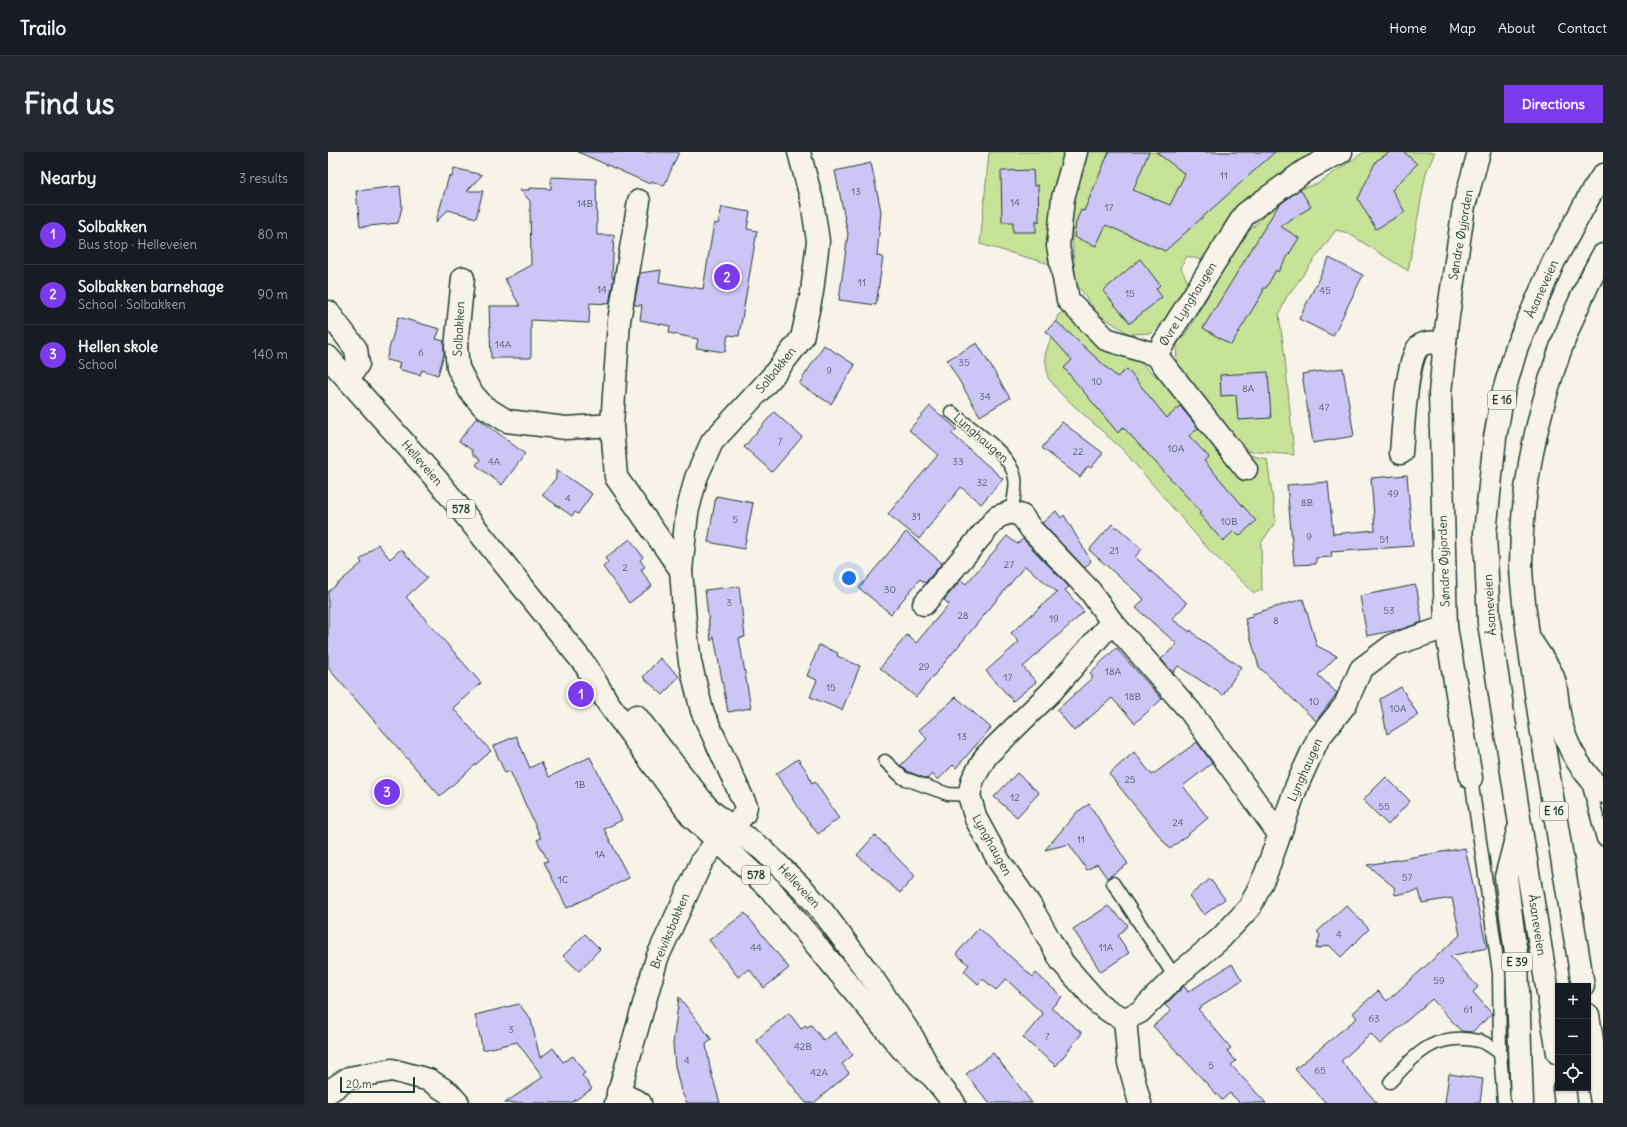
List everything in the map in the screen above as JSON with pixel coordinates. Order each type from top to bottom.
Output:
[{"type":"main road","name":"Solbakken","points":[[725,834],[744,814],[746,806],[702,711],[690,662],[684,623],[681,570],[687,513],[696,478],[712,442],[771,378],[802,338],[812,292],[818,241],[812,202],[799,152]]},
{"type":"main road","name":"Øvre Lynghaugen","points":[[1076,152],[1063,198],[1058,246],[1068,300],[1106,339],[1156,355],[1245,214],[1306,170],[1341,152]]},
{"type":"main road","name":"Søndre Øyjorden","points":[[1470,778],[1446,628],[1440,393],[1445,343],[1464,206],[1479,152]]},
{"type":"main road","name":"Åsaneveien","points":[[1555,1036],[1489,623],[1485,533],[1495,438],[1503,394],[1517,346],[1553,263],[1603,174]]},
{"type":"main road","points":[[639,201],[619,321],[612,424],[616,477],[681,570]]},
{"type":"main road","name":"E 16","points":[[1583,983],[1543,741],[1528,637],[1521,566],[1526,493],[1540,420],[1558,354],[1575,313],[1603,255]]},
{"type":"main road","name":"Solbakken","points":[[462,278],[456,346],[458,368],[470,391],[484,406],[507,421],[566,428],[612,424]]},
{"type":"main road","points":[[328,312],[356,349],[358,364],[348,380]]},
{"type":"main road","points":[[1402,453],[1408,374],[1416,350],[1420,345],[1428,343],[1445,343]]},
{"type":"main road","points":[[1156,355],[1246,469]]},
{"type":"main road","name":"Helleveien","points":[[328,357],[438,481],[586,666],[608,702],[687,811],[725,834],[902,1049],[934,1078],[954,1103]]},
{"type":"main road","points":[[924,604],[997,517],[1011,512],[1022,516],[1056,556],[1090,591],[1112,622],[1190,711],[1279,834]]},
{"type":"main road","points":[[969,795],[973,779],[986,756],[1051,692],[1112,622]]},
{"type":"main road","name":"Lynghaugen","points":[[969,795],[976,819],[998,861],[1030,905],[1062,962],[1099,1004],[1112,1013],[1125,1019],[1140,1012],[1175,977],[1220,939],[1250,907],[1266,873],[1297,785],[1318,739],[1345,705],[1361,669],[1393,645],[1446,628]]},
{"type":"main road","points":[[1528,637],[1553,677],[1559,716],[1566,741],[1576,762],[1586,776],[1603,792]]},
{"type":"main road","name":"E 39","points":[[1520,824],[1506,877],[1517,962],[1522,1103]]},
{"type":"main road","name":"Breiviksbakken","points":[[640,1103],[617,1098],[657,958],[702,861],[725,834]]},
{"type":"main road","points":[[1125,1019],[1129,1063],[1140,1103]]},
{"type":"main road","points":[[1589,1019],[1602,1103]]},
{"type":"main road","points":[[328,1092],[349,1078],[392,1070],[429,1080],[449,1093],[458,1103]]},
{"type":"main road","points":[[1564,1091],[1566,1103]]},
{"type":"lane","name":"Lynghaugen","points":[[951,412],[1000,452],[1012,466],[1016,479],[1011,512]]},
{"type":"lane","points":[[885,761],[903,778],[948,794],[969,795]]},
{"type":"lane","points":[[1586,776],[1603,839]]},
{"type":"lane","points":[[1470,778],[1499,973],[1500,1053],[1504,1103]]},
{"type":"lane","points":[[1113,883],[1175,977]]},
{"type":"lane","points":[[1390,1082],[1414,1056],[1444,1039],[1480,1041],[1500,1053]]},
{"type":"green space","points":[[989,152],[1066,152],[1053,201],[1050,264],[980,244]]},
{"type":"green space","points":[[1086,152],[1322,152],[1245,198],[1232,213],[1205,261],[1187,256],[1181,268],[1186,279],[1187,288],[1174,309],[1151,333],[1129,334],[1097,313],[1076,283],[1072,241],[1072,195]]},
{"type":"green space","points":[[1364,152],[1435,152],[1426,173],[1408,271],[1348,233],[1336,230],[1286,298],[1279,315],[1285,358],[1294,455],[1246,451],[1197,398],[1176,366],[1177,343],[1185,335],[1248,232],[1276,204],[1300,189],[1317,184]]},
{"type":"green space","points":[[1066,310],[1138,361],[1180,396],[1230,451],[1267,459],[1276,521],[1261,543],[1262,590],[1254,593],[1209,550],[1123,450],[1061,394],[1048,378],[1045,355],[1058,315]]},
{"type":"building","points":[[578,152],[679,152],[664,186],[652,181],[650,184]]},
{"type":"building","points":[[1109,152],[1149,152],[1133,190],[1170,205],[1185,174],[1156,152],[1275,152],[1165,251],[1106,225],[1096,246],[1074,237],[1076,222],[1081,210],[1084,211]]},
{"type":"building","points":[[1390,152],[1404,152],[1417,164],[1392,190],[1405,212],[1376,229],[1358,199],[1376,161]]},
{"type":"building","points":[[871,163],[881,211],[877,256],[883,257],[876,305],[839,300],[848,234],[835,171]]},
{"type":"building","points":[[454,168],[482,175],[467,191],[483,191],[476,218],[448,210],[436,222],[449,176],[452,177]]},
{"type":"building","points":[[1033,170],[1034,186],[1038,185],[1039,222],[1036,220],[1036,232],[1013,232],[1013,222],[1002,222],[1001,171]]},
{"type":"building","points":[[551,177],[596,179],[597,235],[614,235],[612,277],[614,277],[609,304],[590,303],[589,323],[531,320],[531,358],[491,358],[489,306],[520,306],[505,279],[531,265],[530,201],[520,190],[529,190],[529,188],[551,189]]},
{"type":"building","points":[[400,186],[402,207],[398,223],[360,227],[356,191]]},
{"type":"building","points":[[1300,189],[1311,207],[1280,226],[1299,238],[1278,272],[1276,270],[1266,288],[1263,288],[1263,292],[1231,345],[1203,328],[1278,206]]},
{"type":"building","points":[[722,207],[750,212],[747,229],[757,231],[739,336],[728,335],[725,352],[696,348],[698,339],[669,333],[670,326],[640,320],[642,305],[634,305],[640,273],[661,270],[659,282],[703,289],[714,223],[718,224]]},
{"type":"building","points":[[1329,258],[1363,275],[1333,336],[1299,319]]},
{"type":"building","points":[[1140,259],[1160,285],[1156,289],[1162,297],[1130,323],[1103,291]]},
{"type":"building","points":[[398,317],[440,329],[436,339],[444,341],[444,354],[438,375],[422,370],[420,375],[398,369],[400,363],[386,360]]},
{"type":"building","points":[[1056,321],[1117,377],[1127,369],[1167,418],[1180,406],[1198,428],[1189,436],[1209,457],[1204,461],[1256,521],[1239,536],[1234,531],[1223,541],[1199,514],[1201,512],[1123,427],[1118,433],[1064,368],[1072,360],[1046,331]]},
{"type":"building","points":[[977,343],[1010,398],[980,416],[947,360]]},
{"type":"building","points":[[824,345],[855,365],[831,404],[799,384]]},
{"type":"building","points":[[1343,368],[1354,436],[1313,443],[1302,374]]},
{"type":"building","points":[[1268,372],[1271,418],[1238,420],[1236,395],[1221,396],[1220,375]]},
{"type":"building","points":[[930,406],[957,429],[951,433],[1003,479],[981,504],[961,487],[919,539],[888,514],[938,455],[909,430]]},
{"type":"building","points":[[774,412],[802,437],[772,472],[744,447]]},
{"type":"building","points":[[477,417],[525,454],[502,485],[476,465],[480,460],[472,453],[473,451],[459,441]]},
{"type":"building","points":[[1062,422],[1103,453],[1091,468],[1088,466],[1080,477],[1042,448]]},
{"type":"building","points":[[556,469],[592,494],[578,514],[575,512],[572,516],[542,495],[556,478]]},
{"type":"building","points":[[1407,475],[1413,546],[1331,552],[1332,557],[1316,558],[1316,564],[1294,565],[1287,485],[1328,482],[1333,534],[1375,530],[1371,478]]},
{"type":"building","points":[[716,496],[753,503],[744,549],[708,542]]},
{"type":"building","points":[[1056,511],[1061,518],[1064,515],[1091,561],[1085,568],[1042,523]]},
{"type":"building","points":[[1112,524],[1142,549],[1135,557],[1187,603],[1172,619],[1190,632],[1191,630],[1197,637],[1241,667],[1223,695],[1178,666],[1173,673],[1161,659],[1177,644],[1136,608],[1144,599],[1089,550]]},
{"type":"building","points":[[906,532],[942,563],[925,583],[920,579],[891,614],[859,588]]},
{"type":"building","points":[[1007,536],[1017,544],[1023,539],[1069,587],[1065,590],[1084,612],[1023,667],[1036,682],[1013,701],[986,671],[1019,642],[1011,633],[1057,592],[1025,566],[916,697],[880,668],[907,635],[916,643],[949,604],[944,600],[961,580],[966,584]]},
{"type":"building","points":[[630,539],[643,557],[640,560],[645,567],[641,570],[652,586],[629,603],[603,567],[608,562],[605,558]]},
{"type":"building","points":[[378,544],[390,559],[401,549],[427,578],[406,597],[481,683],[453,708],[491,751],[440,796],[328,668],[328,592],[362,563],[360,560]]},
{"type":"building","points":[[1415,585],[1417,589],[1422,622],[1402,629],[1367,636],[1360,596]]},
{"type":"building","points":[[739,586],[745,637],[739,638],[751,708],[728,712],[714,637],[711,641],[705,590]]},
{"type":"building","points":[[1303,599],[1317,646],[1337,656],[1318,675],[1337,693],[1316,721],[1259,667],[1245,619],[1252,617],[1252,614]]},
{"type":"building","points":[[819,645],[838,653],[837,656],[860,666],[842,710],[810,697],[817,680],[807,676]]},
{"type":"building","points":[[1116,648],[1162,699],[1135,723],[1112,698],[1074,731],[1057,710],[1093,677],[1090,673]]},
{"type":"building","points":[[660,658],[679,676],[663,695],[643,677]]},
{"type":"building","points":[[1401,687],[1418,715],[1387,734],[1380,699]]},
{"type":"building","points":[[956,697],[991,728],[956,768],[953,765],[938,780],[932,774],[927,779],[907,771],[901,765],[927,739],[919,730]]},
{"type":"building","points":[[516,736],[530,768],[541,762],[549,777],[590,757],[622,820],[604,829],[629,878],[567,908],[544,862],[548,861],[537,840],[541,838],[510,771],[505,773],[493,746]]},
{"type":"building","points":[[1197,742],[1212,763],[1183,786],[1208,818],[1170,849],[1109,774],[1134,752],[1152,775]]},
{"type":"building","points":[[798,759],[808,773],[812,784],[815,782],[839,818],[818,834],[792,799],[793,798],[776,774]]},
{"type":"building","points":[[1017,773],[1039,793],[1017,817],[994,797]]},
{"type":"building","points":[[1386,777],[1410,801],[1388,825],[1363,800]]},
{"type":"building","points":[[1089,804],[1128,864],[1107,878],[1097,864],[1087,870],[1069,844],[1045,850],[1077,812]]},
{"type":"building","points":[[875,835],[915,876],[900,893],[857,855]]},
{"type":"building","points":[[1465,848],[1487,948],[1450,956],[1478,987],[1473,992],[1492,1014],[1472,1032],[1461,1031],[1432,999],[1380,1044],[1371,1034],[1341,1061],[1377,1103],[1326,1103],[1295,1069],[1357,1018],[1353,1013],[1378,991],[1387,1001],[1460,935],[1452,898],[1422,903],[1419,890],[1395,895],[1394,887],[1367,865]]},
{"type":"building","points":[[1210,879],[1225,899],[1204,915],[1189,896]]},
{"type":"building","points":[[1346,905],[1369,929],[1341,957],[1329,945],[1316,949],[1320,935],[1317,932]]},
{"type":"building","points":[[1108,906],[1128,925],[1118,936],[1129,953],[1101,972],[1073,929]]},
{"type":"building","points":[[745,913],[789,968],[764,988],[749,969],[738,977],[709,940]]},
{"type":"building","points":[[979,928],[1033,977],[1036,973],[1062,997],[1051,1008],[1082,1033],[1056,1066],[1023,1038],[1043,1014],[1006,979],[996,990],[983,979],[978,984],[964,971],[969,965],[956,954]]},
{"type":"building","points":[[585,934],[600,949],[579,971],[563,956]]},
{"type":"building","points":[[1232,964],[1242,980],[1198,1009],[1231,1048],[1227,1051],[1236,1061],[1231,1065],[1266,1103],[1240,1103],[1230,1093],[1222,1100],[1153,1026],[1171,1011],[1165,1005],[1184,986],[1188,992]]},
{"type":"building","points":[[679,997],[712,1040],[706,1044],[710,1068],[720,1103],[687,1103],[681,1091],[675,1066],[673,1044]]},
{"type":"building","points":[[519,1004],[531,1020],[540,1058],[553,1048],[563,1062],[573,1056],[585,1073],[582,1075],[592,1089],[571,1103],[505,1103],[543,1077],[517,1042],[483,1050],[475,1015]]},
{"type":"building","points":[[789,1013],[801,1029],[805,1025],[807,1027],[811,1025],[824,1041],[835,1032],[853,1055],[842,1064],[849,1073],[814,1103],[806,1103],[756,1040]]},
{"type":"building","points":[[993,1053],[1032,1103],[989,1103],[966,1074]]},
{"type":"building","points":[[1449,1074],[1483,1079],[1480,1103],[1445,1103]]},
{"type":"place","name":"Solbakken barnehage","points":[[727,277]]},
{"type":"place","name":"Solbakken","points":[[581,694]]},
{"type":"place","name":"Hellen skole","points":[[387,792]]}]
